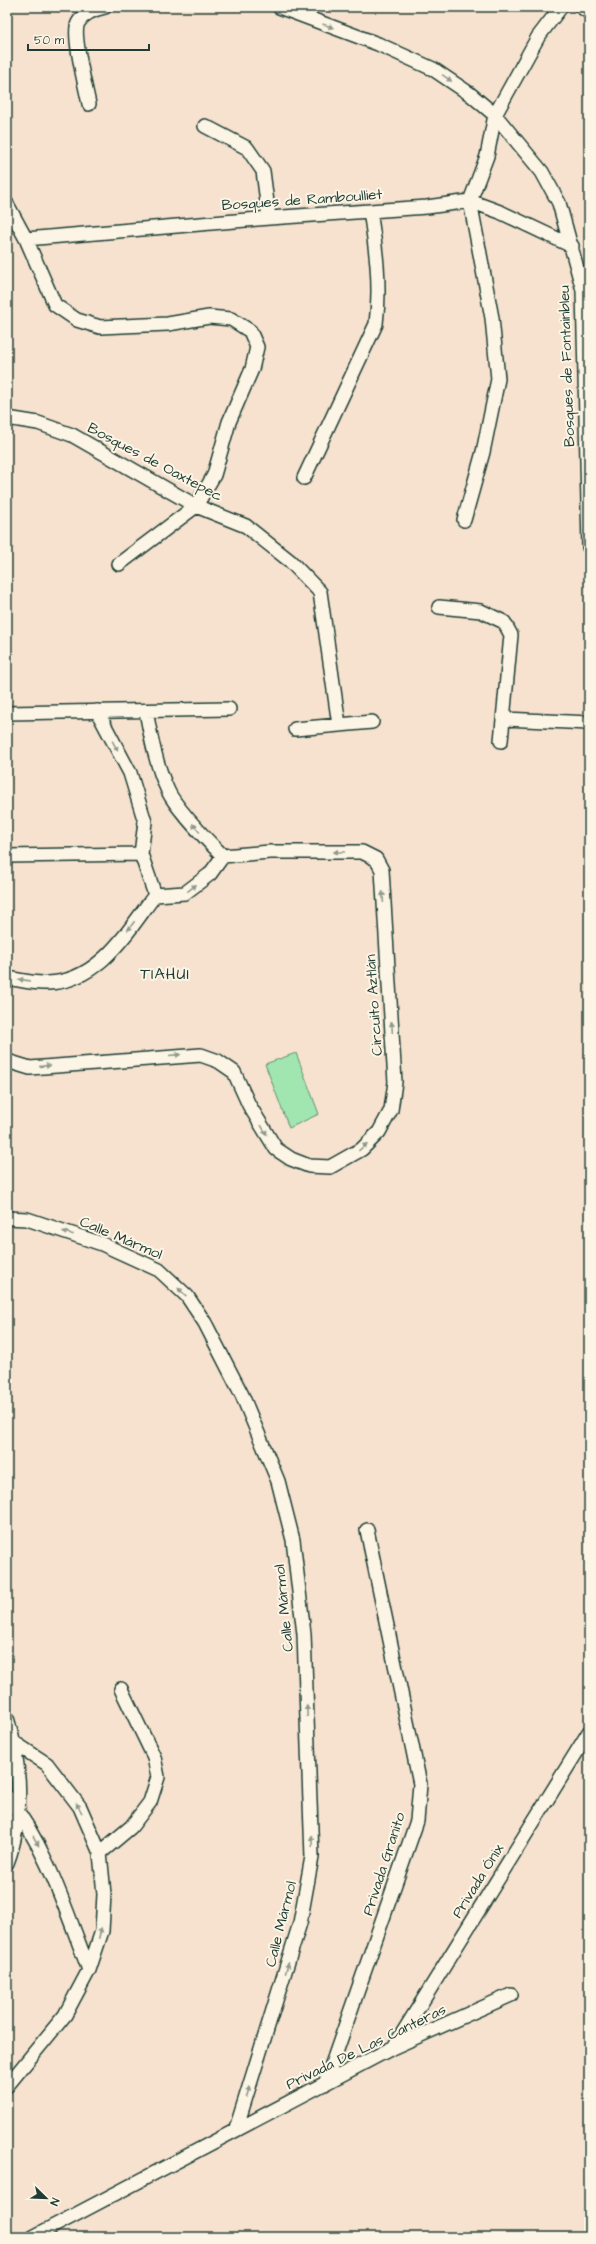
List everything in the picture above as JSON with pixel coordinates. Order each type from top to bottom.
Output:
[{"type":"street","points":[[89,104],[76,37],[78,23],[86,14],[105,7]]},
{"type":"street","name":"Bosques de Fontainbleu","points":[[279,7],[378,44],[433,69],[470,94],[495,115],[542,172],[559,203],[583,290],[589,547]]},
{"type":"street","points":[[464,520],[483,452],[498,379],[492,318],[470,201],[487,156],[495,115],[538,37],[561,7]]},
{"type":"street","points":[[581,7],[589,12]]},
{"type":"street","points":[[205,126],[247,148],[263,171],[269,218]]},
{"type":"street","name":"Bosques de Ramboulliet","points":[[26,239],[269,218],[370,211],[470,201],[500,212],[572,246]]},
{"type":"street","points":[[7,204],[26,239],[55,304],[76,320],[100,327],[168,324],[209,316],[231,319],[250,331],[256,347],[252,369],[229,422],[214,475],[196,506],[119,564]]},
{"type":"street","points":[[304,478],[376,324],[379,301],[379,268],[370,211]]},
{"type":"street","name":"Bosques de Oaxtepec","points":[[7,418],[38,423],[72,435],[196,506],[246,526],[290,561],[320,592],[339,725]]},
{"type":"street","points":[[439,606],[481,611],[504,622],[511,635],[505,719],[501,741]]},
{"type":"street","points":[[7,713],[229,709]]},
{"type":"street","points":[[97,711],[130,773],[145,822],[141,854],[155,895]]},
{"type":"street","points":[[7,978],[46,983],[72,980],[95,967],[117,946],[155,895],[185,893],[210,874],[223,856],[197,829],[168,792],[153,748],[146,711]]},
{"type":"street","points":[[505,719],[589,723]]},
{"type":"street","points":[[295,729],[372,722]]},
{"type":"street","name":"Circuito Aztlán","points":[[7,1061],[30,1068],[200,1055],[218,1060],[234,1072],[249,1105],[276,1149],[291,1159],[309,1166],[330,1167],[362,1149],[379,1132],[391,1110],[395,1082],[382,870],[376,859],[362,852],[270,852],[223,856]]},
{"type":"street","points":[[7,856],[141,854]]},
{"type":"street","name":"Calle Mármol","points":[[7,1218],[27,1219],[102,1244],[159,1270],[187,1296],[205,1323],[242,1395],[278,1481],[293,1540],[304,1634],[312,1857],[300,1923],[236,2129]]},
{"type":"street","name":"Privada Granito","points":[[325,2084],[417,1821],[420,1784],[367,1530]]},
{"type":"street","points":[[100,1853],[131,1827],[150,1802],[158,1777],[154,1757],[121,1689]]},
{"type":"street","points":[[7,1718],[19,1811],[7,1863]]},
{"type":"street","name":"Privada Ónix","points":[[394,2047],[589,1732]]},
{"type":"street","points":[[7,2086],[65,2015],[89,1970],[102,1931],[104,1894],[100,1853],[80,1807],[47,1764],[11,1740]]},
{"type":"street","points":[[7,1796],[19,1811],[39,1846],[89,1970]]},
{"type":"street","name":"Privada De Las Canteras","points":[[34,2237],[236,2129],[394,2047],[511,1996]]},
{"type":"green space","points":[[296,1053],[319,1114],[289,1128],[265,1064]]},
{"type":"district","name":"TIAHUI","points":[[165,974]]}]
